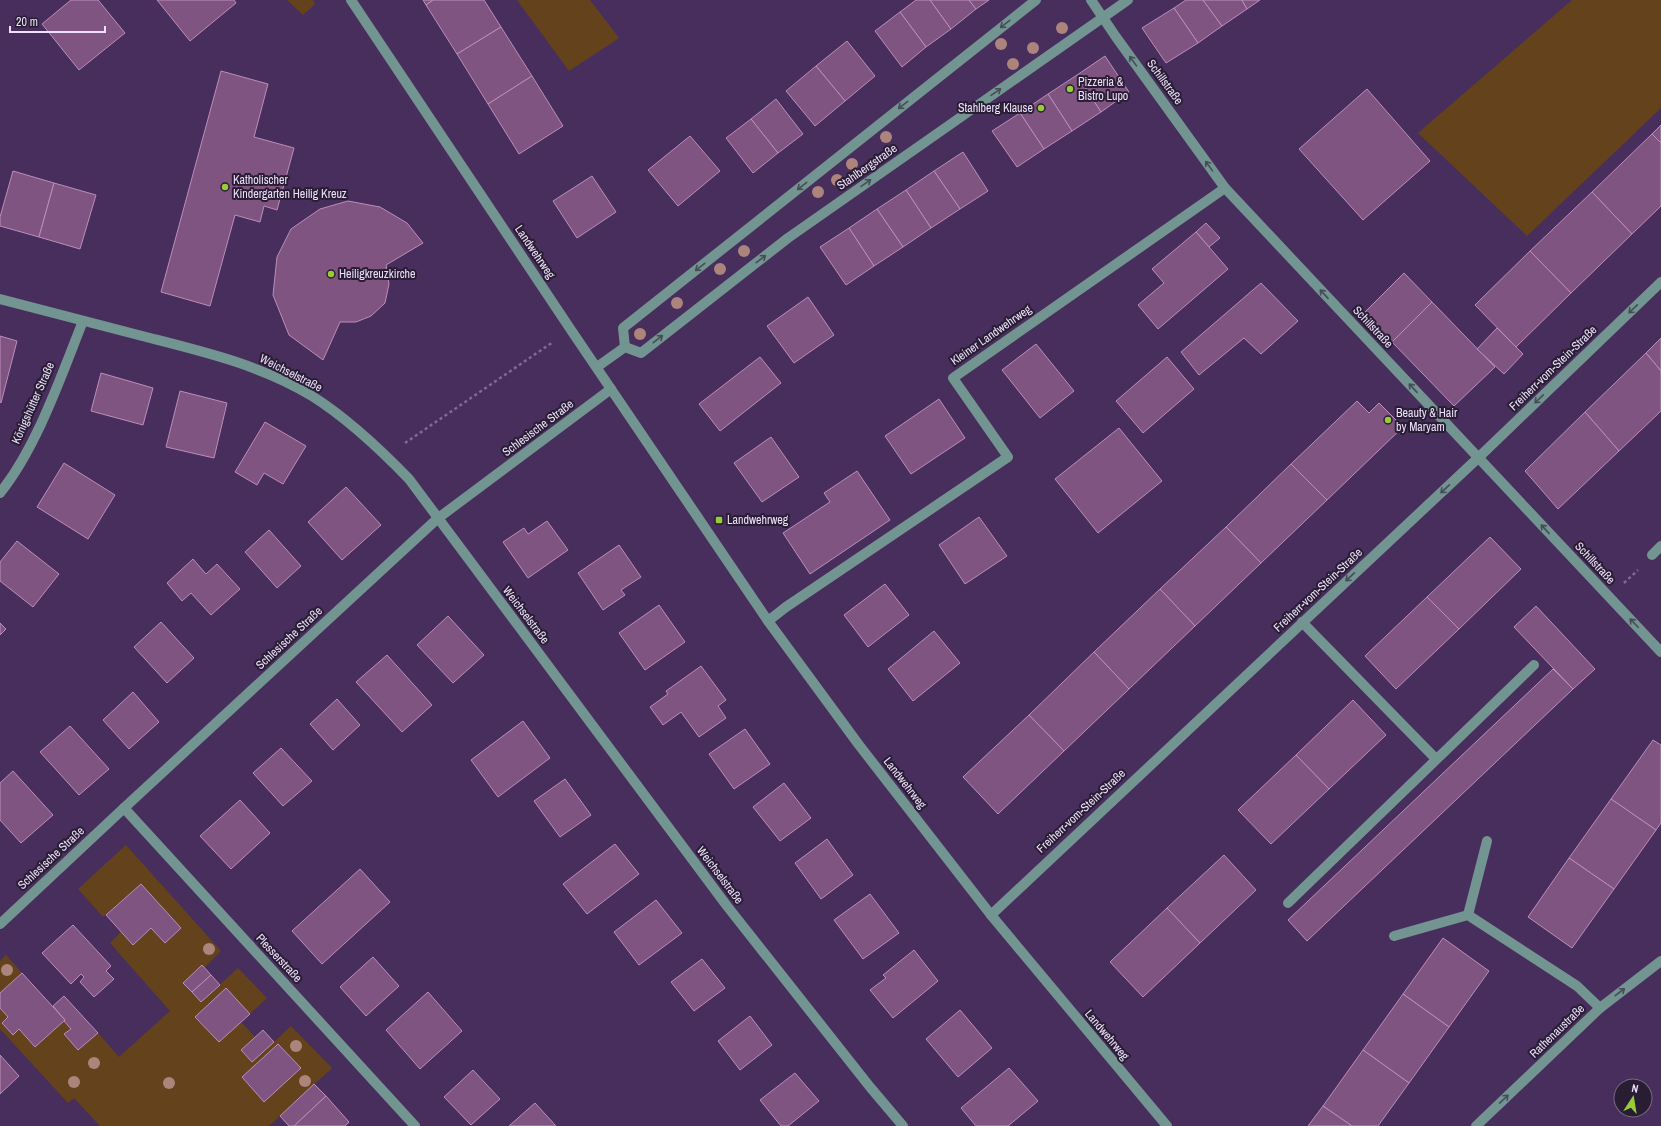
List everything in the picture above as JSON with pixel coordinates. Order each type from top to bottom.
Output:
[{"type":"street","name":"Landwehrweg","points":[[351,0],[768,621],[859,745],[990,915],[1166,1126]]},
{"type":"street","name":"Stahlbergstraße","points":[[1036,0],[623,328],[625,347],[641,353],[788,238],[1128,0]]},
{"type":"street","name":"Schillstraße","points":[[1091,0],[1102,18],[1225,188],[1661,652]]},
{"type":"street","name":"Kleiner Landwehrweg","points":[[768,621],[786,607],[1008,457],[953,378],[1225,188]]},
{"type":"street","name":"Freiherr-vom-Stein-Straße","points":[[990,915],[1478,458],[1661,282]]},
{"type":"street","name":"Weichselstraße","points":[[0,299],[217,356],[268,374],[312,396],[386,455],[408,479],[727,906],[870,1087],[903,1126]]},
{"type":"street","name":"Königshütter Straße","points":[[0,492],[11,479],[38,430],[83,321]]},
{"type":"street","points":[[597,368],[625,347]]},
{"type":"street","name":"Schlesische Straße","points":[[0,924],[438,519],[611,389]]},
{"type":"street","points":[[1652,555],[1661,546]]},
{"type":"street","points":[[1302,622],[1436,759]]},
{"type":"street","points":[[1288,903],[1534,665]]},
{"type":"street","name":"Plesserstraße","points":[[124,808],[415,1126]]},
{"type":"street","points":[[1468,916],[1487,842]]},
{"type":"street","points":[[1394,936],[1468,916],[1577,986],[1600,1008]]},
{"type":"street","name":"Rathenaustraße","points":[[1476,1126],[1600,1008],[1661,961]]},
{"type":"path","points":[[386,455],[557,340]]},
{"type":"path","points":[[1610,597],[1652,555]]},
{"type":"shaded area","points":[[287,0],[313,0],[315,4],[303,15]]},
{"type":"shaded area","points":[[517,0],[590,0],[619,38],[569,71]]},
{"type":"shaded area","points":[[1572,0],[1661,0],[1661,108],[1527,236],[1418,133]]},
{"type":"shaded area","points":[[126,845],[221,951],[204,968],[202,966],[183,982],[201,1002],[238,968],[267,998],[250,1014],[226,988],[196,1016],[241,1022],[255,1037],[241,1050],[274,1042],[291,1026],[332,1068],[269,1126],[100,1126],[74,1098],[68,1103],[0,1029],[0,1008],[8,1017],[2,1023],[12,1034],[19,1029],[35,1047],[64,1021],[71,1029],[64,1034],[78,1050],[98,1033],[119,1057],[170,1011],[110,943],[121,932],[133,945],[151,928],[165,943],[181,928],[141,884],[103,917],[78,889]],"holes":[[[278,1044],[301,1068],[264,1102],[242,1077]]]},
{"type":"shaded area","points":[[6,955],[22,973],[0,993],[0,961]]},
{"type":"building","points":[[71,0],[98,0],[125,33],[79,70],[42,24]]},
{"type":"building","points":[[157,0],[234,0],[236,3],[190,41]]},
{"type":"building","points":[[423,0],[433,0],[426,5]]},
{"type":"building","points":[[433,0],[484,0],[501,27],[457,54],[426,5]]},
{"type":"building","points":[[916,0],[930,0],[951,29],[926,47],[900,12]]},
{"type":"building","points":[[930,0],[969,0],[976,9],[951,29]]},
{"type":"building","points":[[969,0],[989,0],[976,9]]},
{"type":"building","points":[[1186,0],[1203,0],[1222,26],[1198,43],[1174,8]]},
{"type":"building","points":[[1203,0],[1242,0],[1247,9],[1222,26]]},
{"type":"building","points":[[1242,0],[1260,0],[1247,9]]},
{"type":"building","points":[[1174,8],[1198,43],[1166,63],[1142,28]]},
{"type":"building","points":[[900,12],[926,47],[902,67],[875,31]]},
{"type":"building","points":[[501,27],[532,76],[488,104],[457,54]]},
{"type":"building","points":[[847,41],[875,76],[845,101],[816,66]]},
{"type":"building","points":[[1105,56],[1129,92],[1101,112],[1077,75]]},
{"type":"building","points":[[816,66],[845,101],[815,126],[786,91]]},
{"type":"building","points":[[221,71],[268,84],[254,137],[294,148],[277,210],[264,206],[260,222],[235,215],[210,306],[161,292]]},
{"type":"building","points":[[1077,75],[1101,112],[1072,131],[1048,94]]},
{"type":"building","points":[[532,76],[563,126],[519,154],[488,104]]},
{"type":"building","points":[[1367,89],[1430,161],[1363,220],[1299,149]]},
{"type":"building","points":[[1048,94],[1072,131],[1044,149],[1020,113]]},
{"type":"building","points":[[776,99],[803,134],[778,153],[751,119]]},
{"type":"building","points":[[1020,113],[1044,149],[1017,167],[992,131]]},
{"type":"building","points":[[751,119],[778,153],[753,173],[726,138]]},
{"type":"building","points":[[1661,125],[1661,143],[1652,134]]},
{"type":"building","points":[[1652,134],[1661,143],[1661,206],[1632,234],[1592,192]]},
{"type":"building","points":[[690,136],[720,171],[678,206],[648,170]]},
{"type":"building","points":[[963,152],[988,191],[960,209],[934,171]]},
{"type":"building","points":[[13,171],[54,183],[39,237],[0,226],[0,217]]},
{"type":"building","points":[[934,171],[960,209],[931,228],[906,190]]},
{"type":"building","points":[[592,176],[616,212],[577,238],[553,201]]},
{"type":"building","points":[[54,183],[96,195],[80,249],[39,237]]},
{"type":"building","points":[[906,190],[931,228],[903,247],[877,209]]},
{"type":"building","points":[[1592,192],[1632,234],[1571,293],[1530,251]]},
{"type":"building","name":"Heiligkreuzkirche","points":[[348,201],[380,207],[407,223],[423,243],[386,265],[389,284],[385,303],[371,316],[356,322],[340,322],[323,360],[289,335],[273,295],[277,257],[291,229],[320,209]]},
{"type":"building","points":[[877,209],[903,247],[874,266],[849,228]]},
{"type":"building","points":[[1206,223],[1220,238],[1209,247],[1196,232]]},
{"type":"building","points":[[849,228],[874,266],[846,285],[820,247]]},
{"type":"building","points":[[1196,232],[1228,269],[1158,329],[1138,305],[1164,283],[1152,269]]},
{"type":"building","points":[[1530,251],[1571,293],[1516,347],[1475,305]]},
{"type":"building","points":[[1404,273],[1432,302],[1392,342],[1364,313]]},
{"type":"building","points":[[1261,283],[1298,321],[1261,354],[1244,338],[1199,375],[1181,352]]},
{"type":"building","points":[[808,297],[834,335],[794,363],[767,326]]},
{"type":"building","points":[[1432,302],[1495,367],[1454,406],[1392,342]]},
{"type":"building","points":[[1497,328],[1523,354],[1504,374],[1477,349]]},
{"type":"building","points":[[0,336],[17,341],[1,403],[0,402]]},
{"type":"building","points":[[1661,338],[1661,371],[1646,353]]},
{"type":"building","points":[[1036,344],[1074,391],[1040,418],[1002,370]]},
{"type":"building","points":[[1646,353],[1661,371],[1661,411],[1619,451],[1585,412]]},
{"type":"building","points":[[760,357],[781,383],[720,431],[699,404]]},
{"type":"building","points":[[1167,357],[1194,389],[1143,433],[1116,401]]},
{"type":"building","points":[[101,373],[153,388],[143,425],[91,411]]},
{"type":"building","points":[[180,391],[227,403],[214,458],[166,447]]},
{"type":"building","points":[[939,399],[965,438],[911,474],[885,436]]},
{"type":"building","points":[[1357,401],[1369,413],[1379,403],[1403,427],[1327,500],[1291,464]]},
{"type":"building","points":[[1585,412],[1619,451],[1558,509],[1525,471]]},
{"type":"building","points":[[265,422],[306,446],[283,484],[264,473],[257,485],[235,472]]},
{"type":"building","points":[[1119,428],[1162,481],[1098,533],[1055,479]]},
{"type":"building","points":[[771,437],[799,477],[762,502],[734,463]]},
{"type":"building","points":[[64,463],[115,495],[88,539],[37,507]]},
{"type":"building","points":[[1291,464],[1327,500],[1261,563],[1226,527]]},
{"type":"building","points":[[857,471],[890,520],[810,574],[783,533],[830,502],[824,493]]},
{"type":"building","points":[[346,487],[381,525],[342,560],[308,522]]},
{"type":"building","points":[[979,517],[1007,556],[965,584],[939,545]]},
{"type":"building","points":[[547,521],[568,550],[528,578],[503,542],[524,528],[528,534]]},
{"type":"building","points":[[1226,527],[1261,563],[1195,626],[1160,589]]},
{"type":"building","points":[[269,530],[301,566],[277,588],[245,552]]},
{"type":"building","points":[[1490,537],[1521,569],[1459,629],[1427,597]]},
{"type":"building","points":[[17,541],[59,574],[33,607],[0,581],[0,562]]},
{"type":"building","points":[[619,545],[641,577],[621,590],[625,595],[603,610],[578,573]]},
{"type":"building","points":[[193,559],[206,574],[217,564],[240,589],[211,615],[191,593],[182,601],[167,583]]},
{"type":"building","points":[[885,584],[909,615],[868,647],[844,615]]},
{"type":"building","points":[[1160,589],[1195,626],[1129,689],[1094,652]]},
{"type":"building","points":[[1427,597],[1459,629],[1396,689],[1365,656]]},
{"type":"building","points":[[659,605],[685,642],[645,670],[619,633]]},
{"type":"building","points":[[1536,606],[1595,669],[1573,689],[1514,627]]},
{"type":"building","points":[[448,616],[484,655],[453,683],[417,645]]},
{"type":"building","points":[[161,622],[194,658],[167,683],[134,647]]},
{"type":"building","points":[[0,623],[6,629],[0,635]]},
{"type":"building","points":[[934,631],[960,663],[913,701],[888,669]]},
{"type":"building","points":[[1094,652],[1129,689],[1064,751],[1029,715]]},
{"type":"building","points":[[387,655],[432,705],[402,732],[356,682]]},
{"type":"building","points":[[701,666],[726,700],[718,706],[726,718],[699,737],[681,712],[663,725],[650,707],[668,694],[666,691]]},
{"type":"building","points":[[1553,669],[1573,689],[1307,941],[1288,920]]},
{"type":"building","points":[[133,692],[159,722],[129,749],[103,720]]},
{"type":"building","points":[[337,699],[360,725],[333,750],[310,724]]},
{"type":"building","points":[[1353,700],[1386,735],[1329,789],[1296,755]]},
{"type":"building","points":[[1029,715],[1064,751],[998,814],[963,777]]},
{"type":"building","points":[[523,721],[550,758],[498,797],[471,760]]},
{"type":"building","points":[[70,726],[109,769],[79,795],[40,752]]},
{"type":"building","points":[[745,729],[770,764],[734,789],[709,754]]},
{"type":"building","points":[[1653,740],[1661,745],[1661,823],[1656,830],[1611,799]]},
{"type":"building","points":[[281,748],[312,781],[283,806],[253,773]]},
{"type":"building","points":[[1296,755],[1329,789],[1271,844],[1238,810]]},
{"type":"building","points":[[13,771],[53,815],[21,843],[0,820],[0,783]]},
{"type":"building","points":[[565,779],[591,815],[560,837],[534,801]]},
{"type":"building","points":[[784,783],[811,818],[780,841],[753,807]]},
{"type":"building","points":[[1611,799],[1656,830],[1614,889],[1569,858]]},
{"type":"building","points":[[240,800],[270,833],[231,869],[200,836]]},
{"type":"building","points":[[827,839],[853,875],[821,899],[795,863]]},
{"type":"building","points":[[615,844],[639,874],[587,914],[563,884]]},
{"type":"building","points":[[1224,855],[1256,890],[1200,943],[1167,908]]},
{"type":"building","points":[[1569,858],[1614,889],[1572,948],[1528,917]]},
{"type":"building","points":[[360,869],[390,902],[322,964],[292,931]]},
{"type":"building","points":[[141,884],[181,928],[165,943],[151,928],[133,945],[106,915]]},
{"type":"building","points":[[870,894],[899,933],[863,959],[834,920]]},
{"type":"building","points":[[656,900],[682,933],[639,965],[614,932]]},
{"type":"building","points":[[1167,908],[1200,943],[1143,997],[1110,962]]},
{"type":"building","points":[[73,925],[111,966],[106,971],[114,979],[94,997],[80,982],[84,977],[81,974],[71,984],[42,953]]},
{"type":"building","points":[[1443,938],[1489,971],[1449,1027],[1403,994]]},
{"type":"building","points":[[914,950],[938,981],[893,1018],[870,990],[886,978],[883,975]]},
{"type":"building","points":[[373,957],[399,986],[366,1016],[340,987]]},
{"type":"building","points":[[702,959],[725,988],[694,1011],[671,982]]},
{"type":"building","points":[[202,965],[211,975],[192,992],[183,983]]},
{"type":"building","points":[[22,973],[65,1020],[35,1047],[19,1029],[13,1035],[2,1023],[8,1017],[0,1008],[0,993]]},
{"type":"building","points":[[211,975],[220,985],[201,1002],[192,992]]},
{"type":"building","points":[[226,988],[250,1014],[219,1042],[195,1017]]},
{"type":"building","points":[[428,992],[462,1031],[420,1069],[386,1030]]},
{"type":"building","points":[[1403,994],[1449,1027],[1409,1083],[1363,1050]]},
{"type":"building","points":[[64,996],[98,1033],[78,1050],[64,1034],[71,1029],[53,1006]]},
{"type":"building","points":[[960,1010],[992,1048],[958,1077],[926,1039]]},
{"type":"building","points":[[750,1016],[772,1045],[740,1070],[718,1041]]},
{"type":"building","points":[[263,1030],[274,1042],[252,1062],[241,1050]]},
{"type":"building","points":[[278,1044],[301,1068],[264,1102],[242,1077]]},
{"type":"building","points":[[1363,1050],[1409,1083],[1378,1126],[1352,1126],[1323,1106]]},
{"type":"building","points":[[0,1055],[19,1076],[0,1094]]},
{"type":"building","points":[[1009,1068],[1038,1101],[1008,1126],[976,1126],[961,1108]]},
{"type":"building","points":[[473,1070],[500,1099],[471,1125],[444,1097]]},
{"type":"building","points":[[795,1073],[819,1101],[788,1126],[781,1126],[760,1100]]},
{"type":"building","points":[[314,1084],[326,1096],[294,1126],[289,1126],[280,1116]]},
{"type":"building","points":[[326,1096],[349,1122],[345,1126],[294,1126]]},
{"type":"building","points":[[535,1103],[556,1126],[509,1126]]},
{"type":"building","points":[[1323,1106],[1352,1126],[1308,1126]]},
{"type":"place","name":"Pizzeria & Bistro Lupo","points":[[1070,89]]},
{"type":"place","name":"Stahlberg Klause","points":[[1041,108]]},
{"type":"place","name":"Katholischer Kindergarten Heilig Kreuz","points":[[225,187]]},
{"type":"place","name":"Heiligkreuzkirche","points":[[331,274]]},
{"type":"place","name":"Beauty & Hair by Maryam","points":[[1388,420]]},
{"type":"place","name":"Landwehrweg","points":[[719,520]]}]
